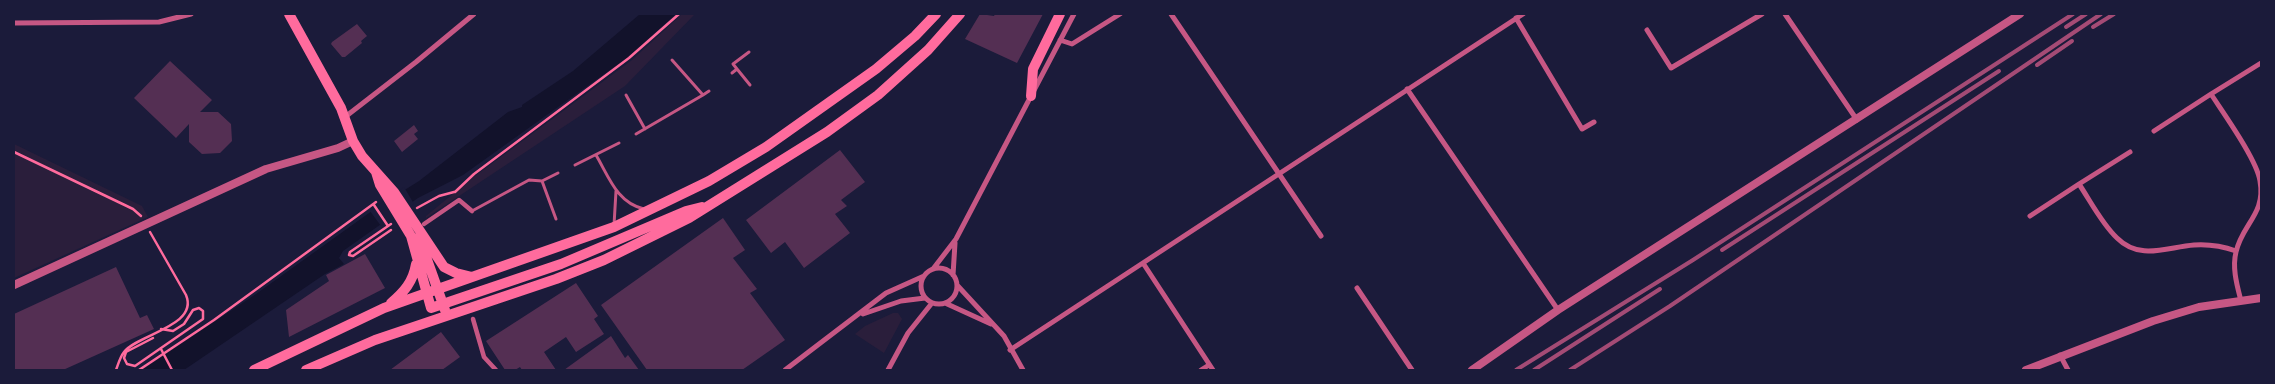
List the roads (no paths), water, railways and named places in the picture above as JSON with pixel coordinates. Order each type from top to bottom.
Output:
[{"type":"main road","points":[[289,14],[345,117],[353,141],[390,194],[420,225],[444,267],[456,274],[473,277]]},
{"type":"main road","points":[[254,370],[384,308],[614,227],[709,181],[766,147],[876,69],[915,36],[936,14]]},
{"type":"main road","points":[[306,370],[374,340],[446,317],[586,267],[659,234],[717,202],[827,132],[878,95],[928,50],[960,14]]},
{"type":"main road","points":[[1031,96],[1033,69],[1060,14]]},
{"type":"main road","points":[[410,215],[410,249],[417,262],[431,308],[553,267],[686,211],[717,202]]},
{"type":"main road","points":[[420,225],[420,245],[438,289],[446,317]]},
{"type":"main road","points":[[384,308],[405,292],[415,272],[417,262]]},
{"type":"street","points":[[14,23],[159,22],[191,14]]},
{"type":"street","points":[[345,117],[474,14]]},
{"type":"street","points":[[785,370],[886,293],[924,276],[933,269],[956,240],[1074,14]]},
{"type":"street","points":[[1060,40],[1072,44],[1120,14]]},
{"type":"street","points":[[1171,14],[1280,172],[1321,236]]},
{"type":"street","points":[[1010,350],[1523,14]]},
{"type":"street","points":[[1647,30],[1671,68],[1762,14]]},
{"type":"street","points":[[1785,14],[1856,120]]},
{"type":"street","points":[[1472,370],[1558,310],[2020,14]]},
{"type":"street","points":[[1516,18],[1582,129],[1594,122]]},
{"type":"street","points":[[2154,131],[2261,63]]},
{"type":"street","points":[[1407,89],[1558,310]]},
{"type":"street","points":[[2211,94],[2259,174],[2261,191],[2260,211],[2243,233],[2236,251],[2235,274],[2241,301]]},
{"type":"street","points":[[14,286],[266,169],[338,148],[353,141]]},
{"type":"street","points":[[2030,216],[2130,152]]},
{"type":"street","points":[[2080,184],[2116,238],[2130,248],[2155,252],[2184,246],[2209,245],[2236,251]]},
{"type":"street","points":[[420,225],[459,200],[472,211]]},
{"type":"street","points":[[956,240],[953,275],[957,285],[1004,336],[1010,350],[1023,370]]},
{"type":"street","points":[[1143,263],[1211,368],[1202,370]]},
{"type":"street","points":[[933,269],[944,269],[953,275]]},
{"type":"street","points":[[924,276],[921,290],[925,298],[932,303],[945,303],[991,324]]},
{"type":"street","points":[[945,303],[953,298],[957,285]]},
{"type":"street","points":[[1357,288],[1412,370]]},
{"type":"street","points":[[858,316],[900,301],[925,298]]},
{"type":"street","points":[[2026,370],[2153,320],[2199,307],[2261,298]]},
{"type":"street","points":[[888,370],[908,333],[932,303]]},
{"type":"street","points":[[473,319],[484,357],[496,370]]},
{"type":"street","points":[[2060,356],[2068,370]]},
{"type":"lane","points":[[748,52],[733,64],[750,85]]},
{"type":"lane","points":[[672,60],[703,95]]},
{"type":"lane","points":[[732,72],[737,69]]},
{"type":"lane","points":[[636,134],[709,91]]},
{"type":"lane","points":[[626,95],[645,129]]},
{"type":"lane","points":[[575,165],[619,143]]},
{"type":"lane","points":[[596,154],[625,202],[650,211]]},
{"type":"lane","points":[[472,211],[528,180],[542,181],[558,174]]},
{"type":"lane","points":[[542,181],[556,219]]},
{"type":"lane","points":[[614,227],[616,190]]},
{"type":"railway","points":[[1516,370],[1693,260],[2073,14]]},
{"type":"railway","points":[[2066,27],[2086,14]]},
{"type":"railway","points":[[1570,370],[1670,306],[2101,14]]},
{"type":"railway","points":[[2093,27],[2114,14]]},
{"type":"railway","points":[[2037,65],[2072,41]]},
{"type":"railway","points":[[1722,250],[1999,71]]},
{"type":"railway","points":[[1534,370],[1660,289]]}]
